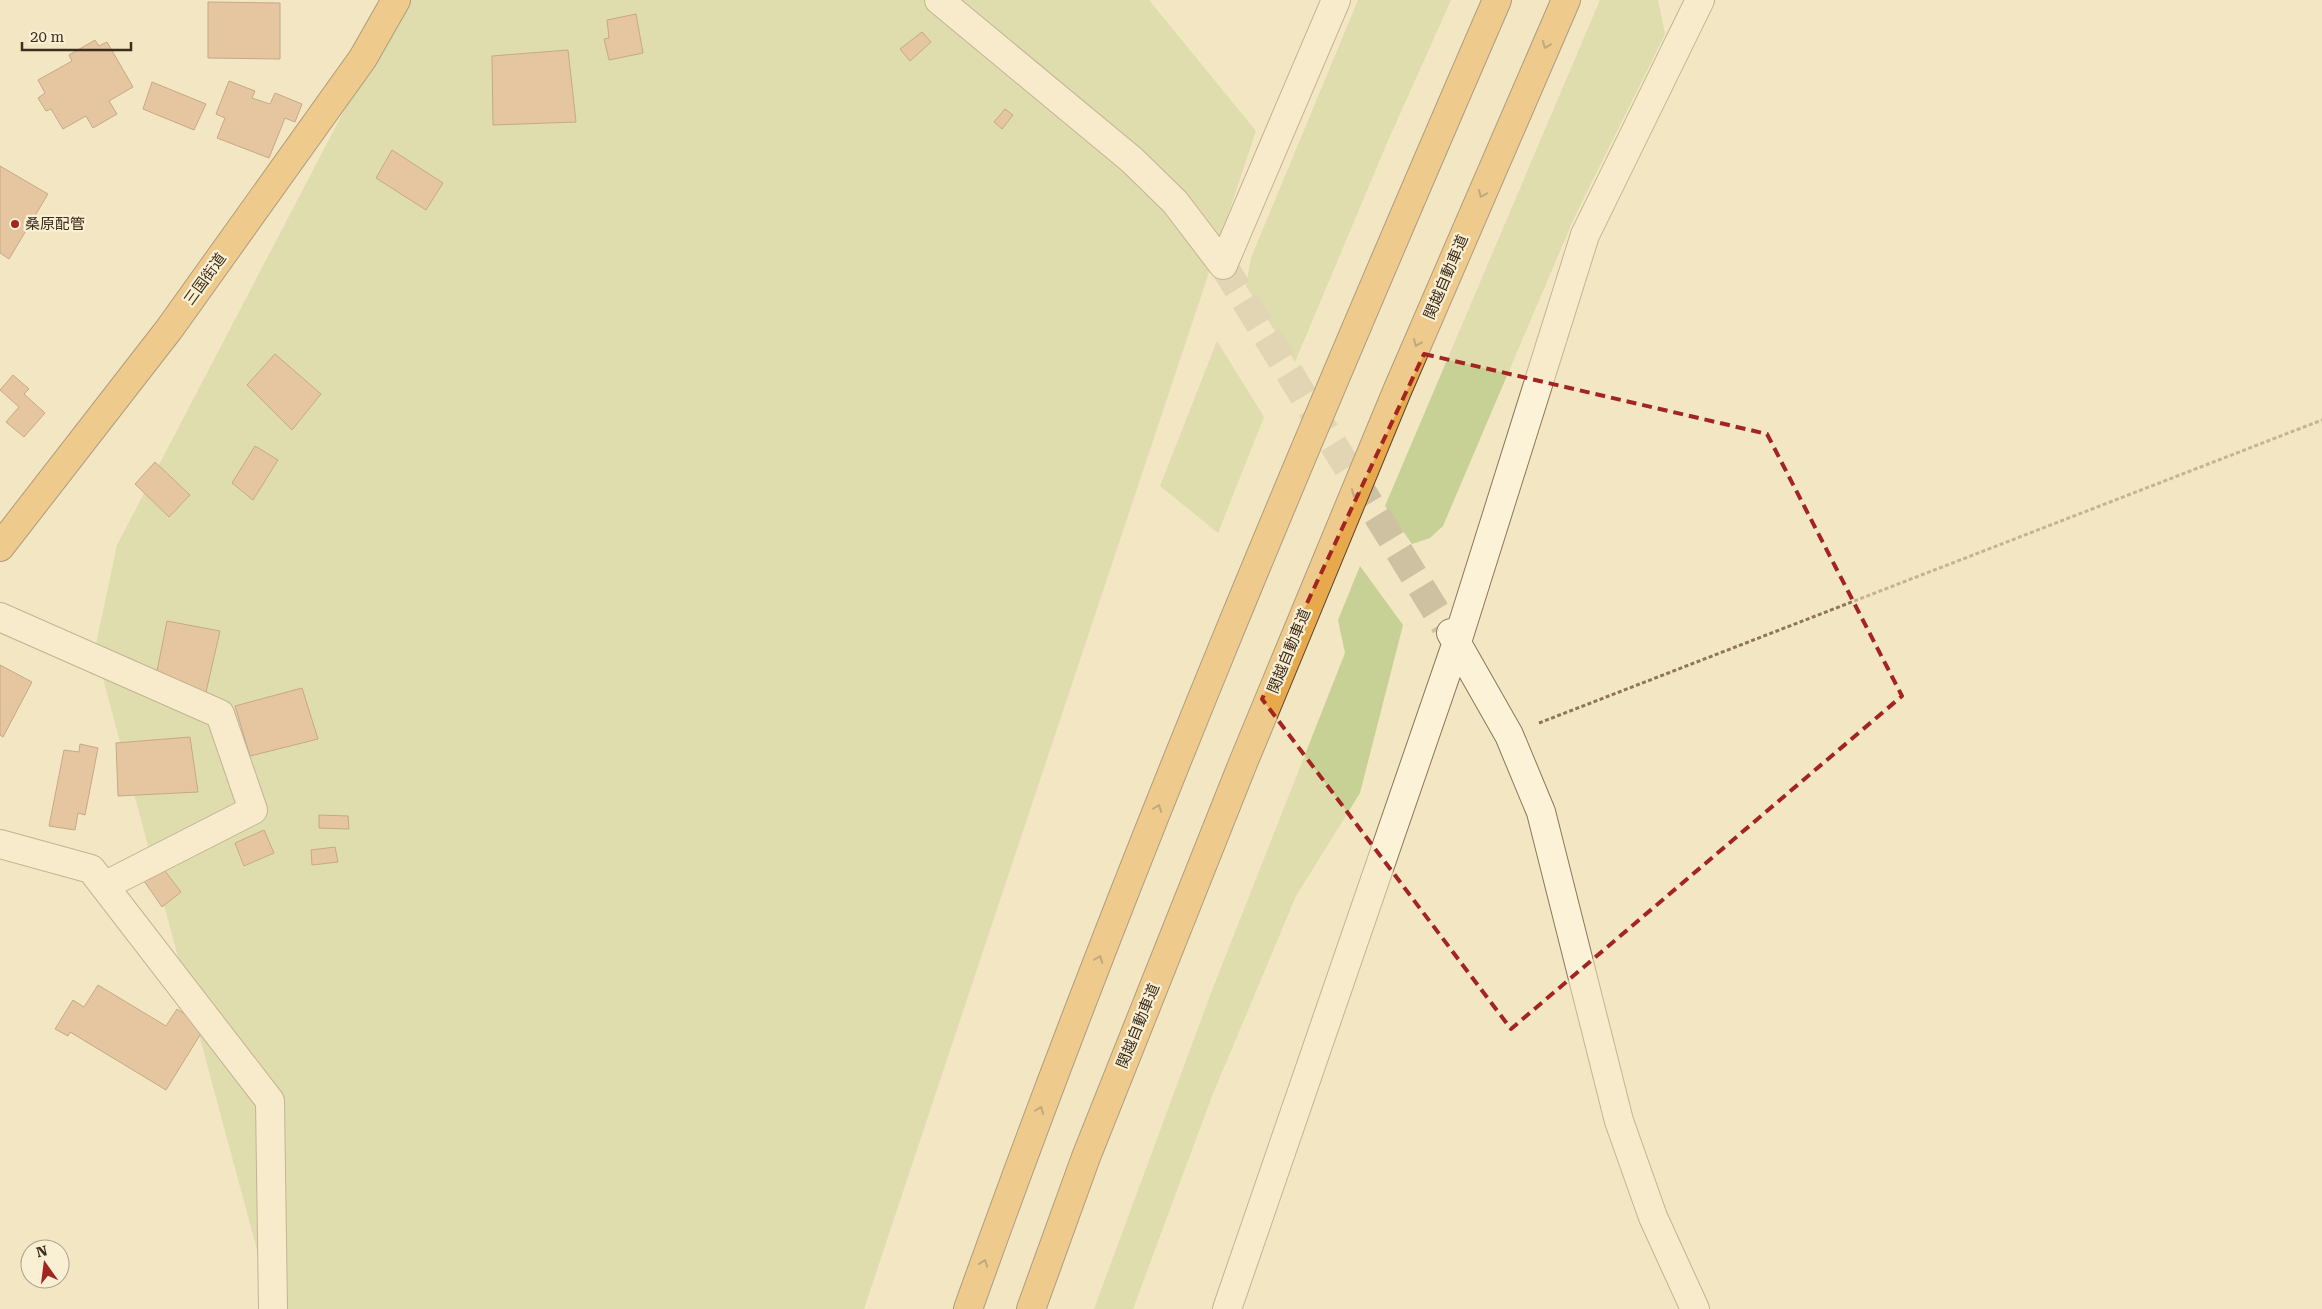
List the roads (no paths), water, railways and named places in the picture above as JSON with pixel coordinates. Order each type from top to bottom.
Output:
[{"type":"highway","name":"三国街道","points":[[0,547],[170,328],[364,58],[396,0]]},
{"type":"highway","points":[[968,1309],[1028,1139],[1184,742],[1340,362],[1497,0]]},
{"type":"highway","name":"関越自動車道","points":[[1031,1309],[1086,1157],[1243,763],[1397,391],[1566,0]]},
{"type":"street","points":[[939,0],[1132,160],[1175,202],[1223,265],[1336,0]]},
{"type":"street","points":[[1227,1309],[1586,234],[1695,1]]},
{"type":"street","points":[[0,617],[220,714],[253,810],[104,886]]},
{"type":"street","points":[[1451,634],[1509,735],[1541,812],[1619,1121],[1653,1218],[1694,1309]]},
{"type":"street","points":[[0,844],[91,869],[270,1101],[273,1309]]},
{"type":"tunnel","points":[[1223,265],[1445,626]]},
{"type":"place","name":"桑原配管","points":[[15,224]]}]
